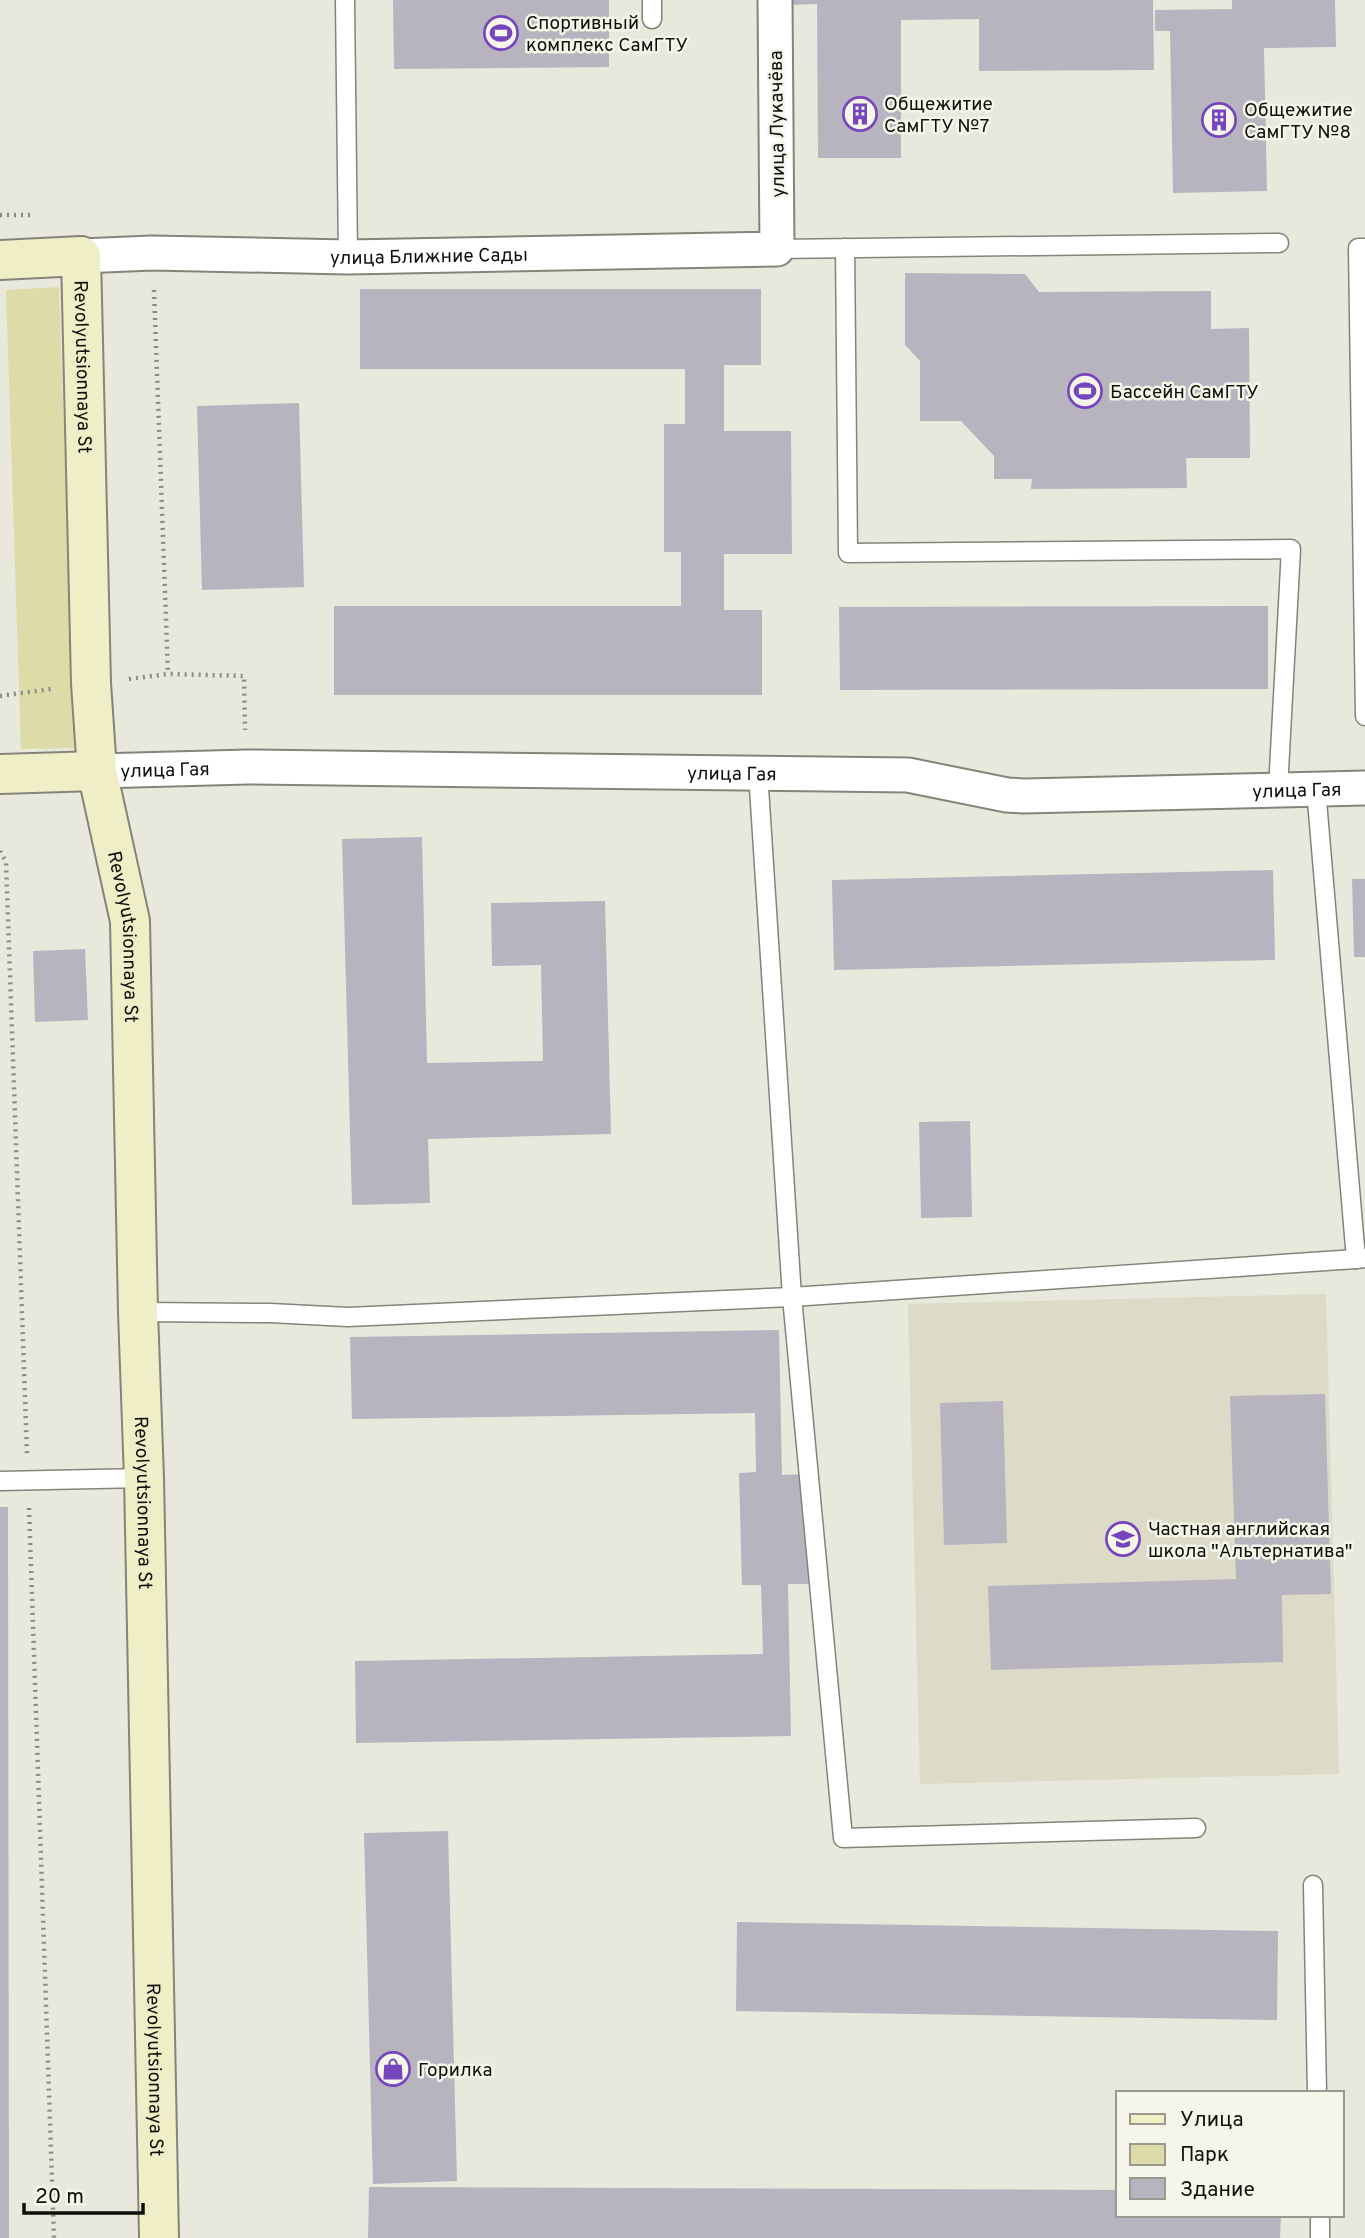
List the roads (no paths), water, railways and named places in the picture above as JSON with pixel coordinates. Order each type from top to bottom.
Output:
[{"type":"main road","name":"Revolyutsionnaya St","points":[[0,260],[81,256],[91,683],[97,771],[130,921],[159,2238]]},
{"type":"main road","points":[[0,774],[97,771]]},
{"type":"street","name":"улица Лукачёва","points":[[775,0],[777,248]]},
{"type":"street","name":"улица Ближние Сады","points":[[81,256],[152,253],[348,257],[777,248]]},
{"type":"street","name":"улица Гая","points":[[97,771],[248,767],[908,775],[1024,796],[1365,788]]},
{"type":"lane","points":[[345,0],[348,257]]},
{"type":"lane","points":[[652,0],[652,19]]},
{"type":"lane","points":[[777,248],[1279,243]]},
{"type":"lane","points":[[1365,247],[1357,248],[1365,716]]},
{"type":"lane","points":[[845,248],[848,553],[1291,550],[1278,789]]},
{"type":"lane","points":[[758,772],[792,1297],[843,1838],[1196,1828]]},
{"type":"lane","points":[[138,1312],[270,1313],[348,1317],[792,1297],[1361,1258],[1316,789]]},
{"type":"lane","points":[[0,1481],[144,1478]]},
{"type":"lane","points":[[1313,1885],[1317,2091]]},
{"type":"lane","points":[[1320,2217],[1320,2238]]},
{"type":"place","name":"Спортивный комплекс СамГТУ","points":[[501,33]]},
{"type":"place","name":"Общежитие СамГТУ №7","points":[[860,114]]},
{"type":"place","name":"Общежитие СамГТУ №8","points":[[1219,120]]},
{"type":"place","name":"Бассейн СамГТУ","points":[[1085,391]]},
{"type":"place","name":"Частная английская школа \"Альтернатива\"","points":[[1123,1539]]},
{"type":"place","name":"Горилка","points":[[393,2069]]}]
